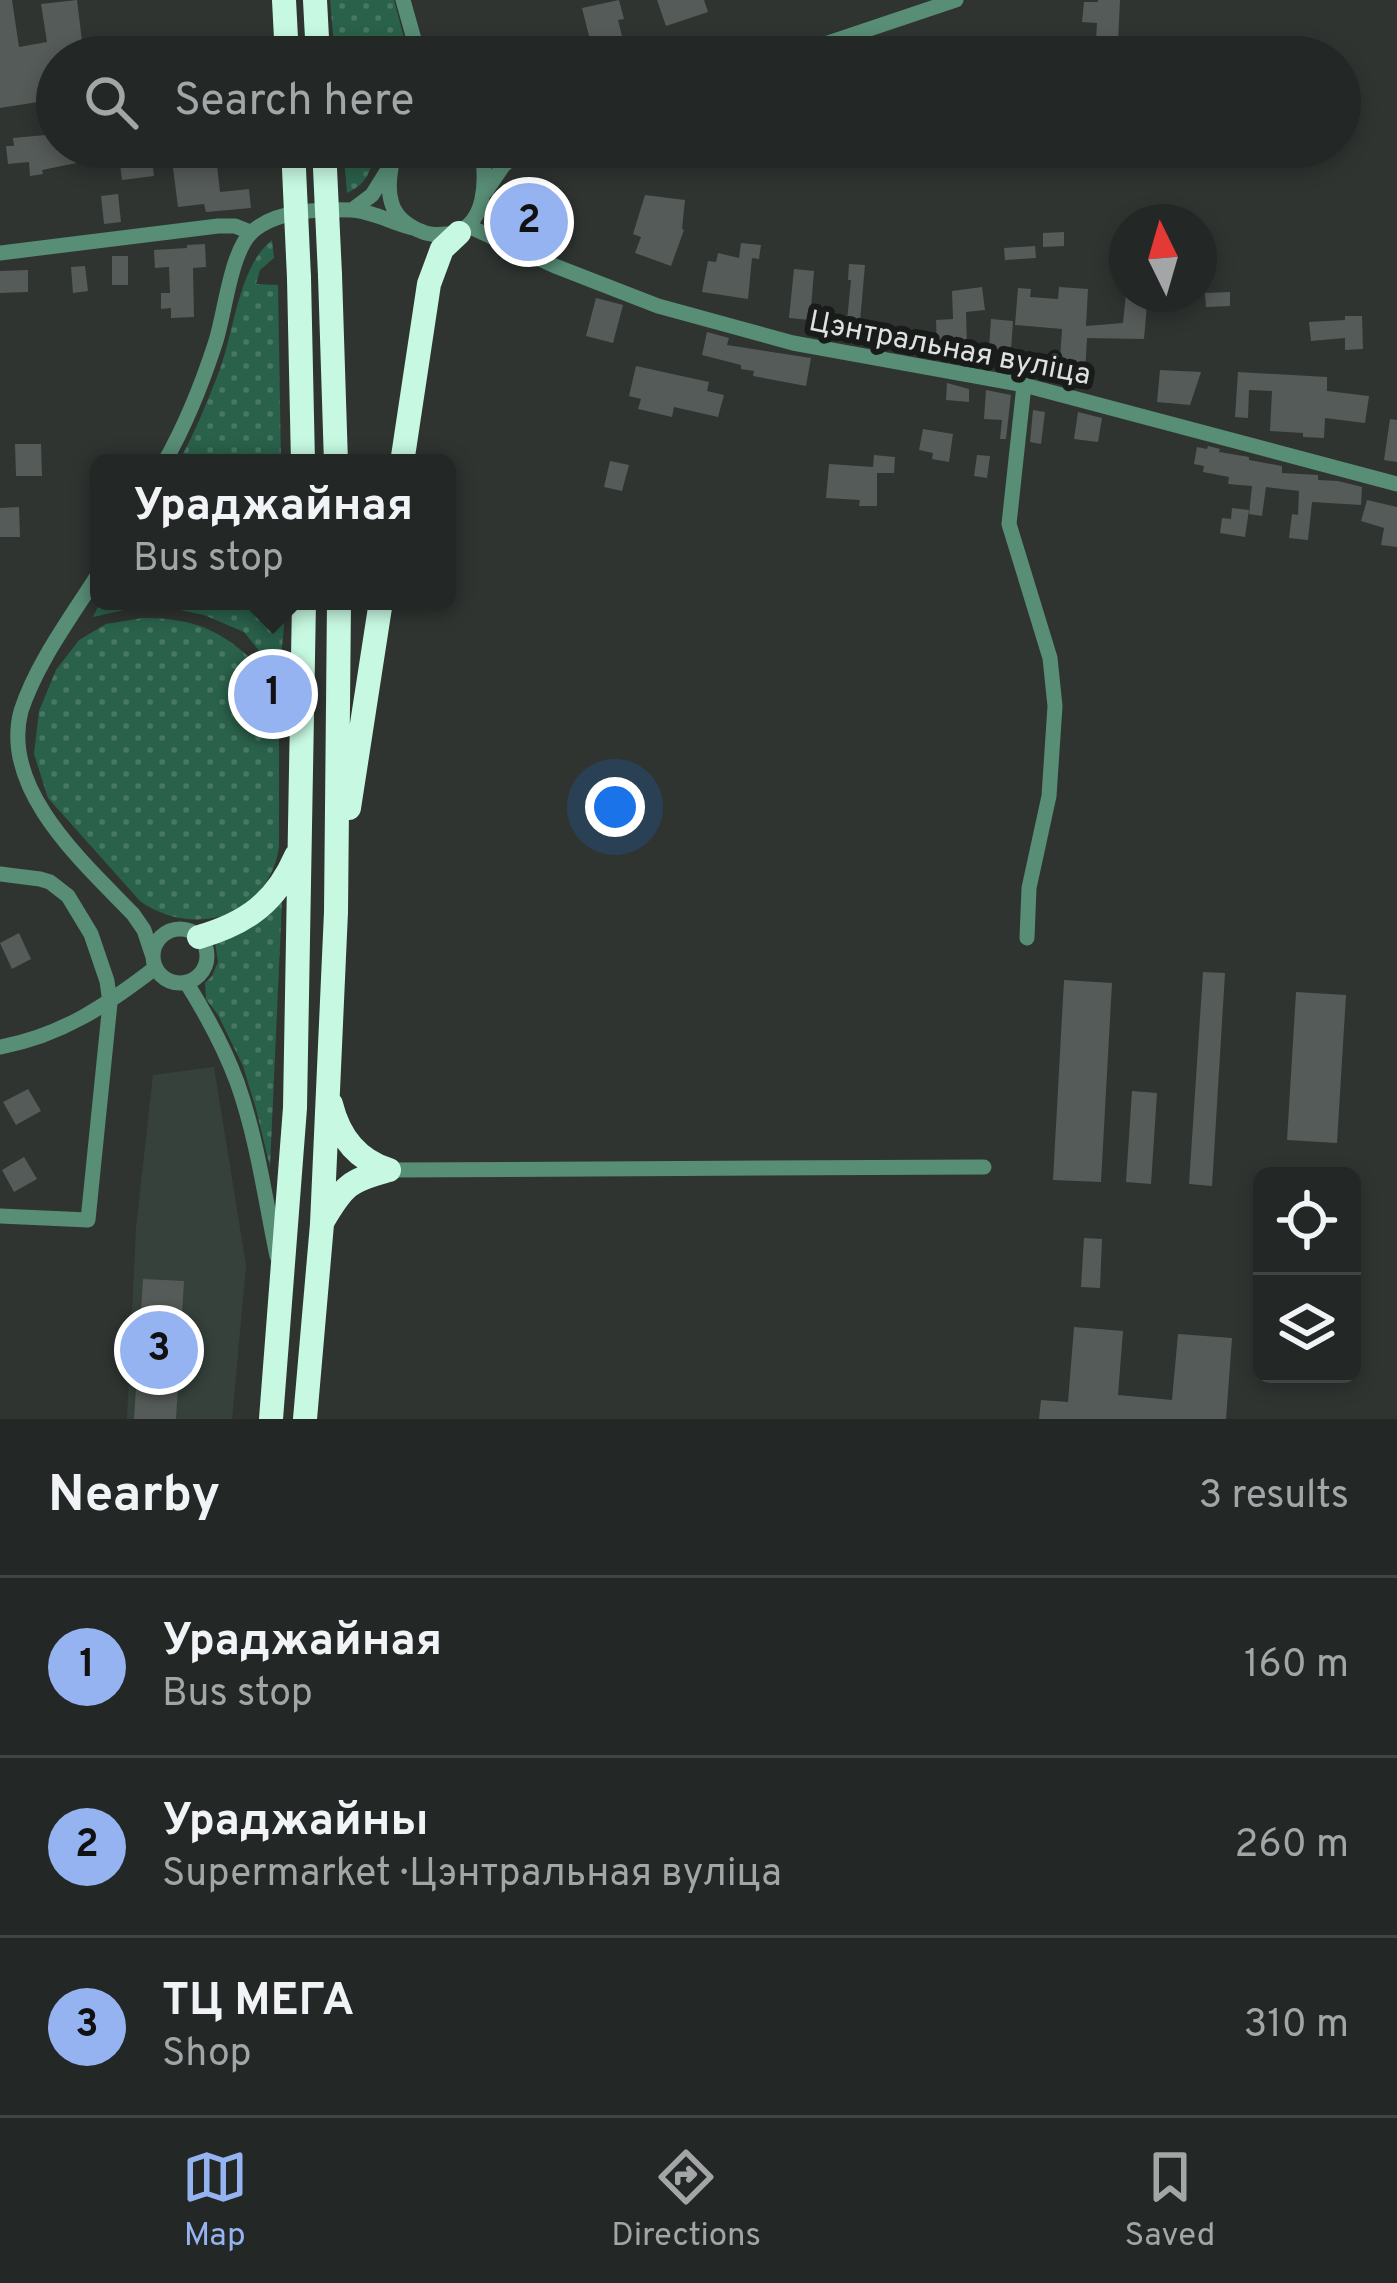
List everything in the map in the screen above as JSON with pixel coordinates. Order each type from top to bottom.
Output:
[{"type":"highway","points":[[284,0],[286,36]]},
{"type":"highway","points":[[315,0],[318,36]]},
{"type":"highway","points":[[294,168],[303,454]]},
{"type":"highway","points":[[325,168],[336,454]]},
{"type":"highway","points":[[403,454],[429,284],[442,249],[464,229]]},
{"type":"highway","points":[[271,1419],[295,1108],[304,610]]},
{"type":"highway","points":[[305,1419],[322,1224],[336,912],[339,610]]},
{"type":"highway","points":[[336,912],[380,610]]},
{"type":"highway","points":[[199,937],[222,930],[271,899],[302,842]]},
{"type":"highway","points":[[328,1086],[332,1109],[347,1141],[358,1155],[389,1171]]},
{"type":"highway","points":[[322,1224],[339,1193],[352,1182],[389,1171]]},
{"type":"street","points":[[403,0],[413,36]]},
{"type":"street","points":[[849,36],[956,0]]},
{"type":"street","points":[[168,454],[216,343],[250,232],[290,214],[352,210],[371,195],[389,168]]},
{"type":"street","points":[[393,168],[391,202],[397,216],[413,228]]},
{"type":"street","points":[[484,168],[484,194]]},
{"type":"street","points":[[464,229],[501,168]]},
{"type":"street","name":"Цэнтральная вуліца","points":[[352,210],[433,236],[464,229],[658,306],[793,343],[1024,385],[1397,484]]},
{"type":"street","points":[[0,253],[218,226],[250,232]]},
{"type":"street","points":[[1024,385],[1009,524],[1050,658],[1055,706],[1051,776],[1029,888],[1027,938]]},
{"type":"street","points":[[90,587],[29,691],[19,717],[18,754],[41,812],[133,914],[166,980],[186,982],[200,974],[206,952],[199,937],[154,926],[133,914]]},
{"type":"street","points":[[0,715],[19,717]]},
{"type":"street","points":[[0,874],[40,878],[68,896],[98,949],[110,1003],[88,1220],[0,1216]]},
{"type":"street","points":[[0,1047],[65,1028],[110,1003],[154,963],[158,940],[173,930]]},
{"type":"street","points":[[186,982],[237,1082],[282,1279]]},
{"type":"street","points":[[389,1171],[984,1167]]},
{"type":"shaded area","points":[[214,1067],[246,1265],[232,1419],[127,1419],[136,1228],[153,1075]]},
{"type":"green space","points":[[330,0],[394,0],[403,36],[333,36]]},
{"type":"green space","points":[[345,168],[370,168],[365,180],[347,193]]},
{"type":"green space","points":[[272,240],[274,258],[260,270],[256,284],[278,285],[281,454],[183,454],[220,369],[245,282]]},
{"type":"green space","points":[[96,610],[124,610],[93,617]]},
{"type":"green space","points":[[180,610],[284,610],[279,676],[244,632]]},
{"type":"green space","points":[[143,618],[194,624],[234,645],[261,668],[262,705],[279,721],[279,847],[272,870],[261,890],[245,904],[206,919],[161,913],[140,901],[48,798],[34,754],[39,711],[56,670],[79,640],[106,624]]},
{"type":"green space","points":[[282,901],[270,1167],[243,1066],[206,999],[205,983],[218,962],[215,942]]},
{"type":"building","points":[[0,0],[12,0],[19,47],[36,44],[36,102],[0,108]]},
{"type":"building","points":[[77,0],[81,36],[46,36],[41,4]]},
{"type":"building","points":[[619,0],[622,36],[589,36],[582,8]]},
{"type":"building","points":[[657,0],[704,0],[708,12],[666,26]]},
{"type":"building","points":[[1120,0],[1118,36],[1096,36],[1097,23],[1082,22],[1084,2]]},
{"type":"building","points":[[36,136],[36,168],[52,168],[30,176],[29,162],[8,164],[6,146],[14,146],[13,138]]},
{"type":"building","points":[[120,168],[153,168],[154,176],[122,180]]},
{"type":"building","points":[[173,168],[217,168],[220,192],[249,189],[251,208],[206,212],[204,204],[178,207]]},
{"type":"building","points":[[118,194],[121,222],[104,224],[101,196]]},
{"type":"building","points":[[645,195],[685,200],[684,230],[671,266],[635,253],[641,237],[633,234]]},
{"type":"building","points":[[514,203],[551,211],[544,241],[508,231]]},
{"type":"building","points":[[1064,232],[1064,246],[1043,247],[1043,233]]},
{"type":"building","points":[[741,243],[761,245],[759,259],[752,258],[748,299],[702,292],[708,261],[716,262],[718,253],[739,258]]},
{"type":"building","points":[[205,244],[206,267],[193,268],[194,317],[171,318],[171,308],[161,309],[161,293],[170,293],[169,267],[155,268],[154,250]]},
{"type":"building","points":[[1035,246],[1036,258],[1005,260],[1004,248]]},
{"type":"building","points":[[112,256],[128,256],[128,285],[112,285]]},
{"type":"building","points":[[849,264],[865,265],[859,333],[846,331]]},
{"type":"building","points":[[85,266],[88,291],[73,293],[71,267]]},
{"type":"building","points":[[794,269],[814,271],[810,320],[789,318]]},
{"type":"building","points":[[28,270],[28,292],[0,293],[0,271]]},
{"type":"building","points":[[982,287],[985,310],[966,312],[967,348],[937,350],[936,320],[953,319],[952,291]]},
{"type":"building","points":[[1059,287],[1088,289],[1086,326],[1123,323],[1124,312],[1146,312],[1144,339],[1087,338],[1085,375],[1059,373],[1062,329],[1015,325],[1018,288],[1031,289],[1030,297],[1058,299]]},
{"type":"building","points":[[1230,292],[1230,306],[1217,307],[1217,293]]},
{"type":"building","points":[[596,298],[623,305],[613,343],[586,336]]},
{"type":"building","points":[[1345,316],[1362,316],[1363,349],[1345,350],[1345,338],[1311,341],[1309,322],[1345,320]]},
{"type":"building","points":[[991,319],[1013,321],[1011,350],[989,349]]},
{"type":"building","points":[[707,332],[729,338],[727,345],[811,358],[806,386],[753,376],[754,371],[741,369],[741,365],[702,355]]},
{"type":"building","points":[[636,366],[709,382],[707,391],[724,395],[718,417],[674,407],[672,417],[638,409],[641,399],[629,396]]},
{"type":"building","points":[[1160,370],[1201,372],[1190,405],[1157,402]]},
{"type":"building","points":[[1238,372],[1327,377],[1327,391],[1369,396],[1365,423],[1325,418],[1324,438],[1270,431],[1272,391],[1249,390],[1248,418],[1235,417]]},
{"type":"building","points":[[947,383],[969,389],[969,402],[946,400]]},
{"type":"building","points":[[986,390],[1011,395],[1006,439],[1000,439],[1002,420],[984,419]]},
{"type":"building","points":[[1033,410],[1045,412],[1041,444],[1030,442]]},
{"type":"building","points":[[1078,412],[1102,418],[1098,442],[1074,439]]},
{"type":"building","points":[[1390,419],[1397,420],[1397,462],[1384,460]]},
{"type":"building","points":[[923,429],[953,434],[949,462],[919,450]]},
{"type":"building","points":[[15,444],[41,444],[42,476],[16,476]]},
{"type":"building","points":[[1197,447],[1282,466],[1282,473],[1318,475],[1318,480],[1362,487],[1361,505],[1312,502],[1308,540],[1289,538],[1292,514],[1298,515],[1299,491],[1266,487],[1262,516],[1249,514],[1252,486],[1228,484],[1229,477],[1203,472],[1204,466],[1194,464]]},
{"type":"building","points":[[874,455],[895,457],[894,473],[877,473],[877,506],[826,498],[829,464],[873,467]]},
{"type":"building","points":[[977,455],[990,456],[987,478],[974,476]]},
{"type":"building","points":[[610,461],[629,465],[622,491],[604,487]]},
{"type":"building","points":[[1367,500],[1397,507],[1397,547],[1381,545],[1384,528],[1361,521]]},
{"type":"building","points":[[19,507],[20,537],[0,537],[0,508]]},
{"type":"building","points":[[1232,508],[1249,510],[1245,537],[1220,533],[1222,518],[1231,519]]},
{"type":"building","points":[[19,933],[31,959],[12,969],[0,943]]},
{"type":"building","points":[[1203,972],[1225,973],[1212,1186],[1189,1184]]},
{"type":"building","points":[[1064,980],[1112,983],[1101,1182],[1053,1180]]},
{"type":"building","points":[[1296,992],[1346,995],[1337,1143],[1287,1140]]},
{"type":"building","points":[[28,1089],[41,1111],[16,1125],[3,1102]]},
{"type":"building","points":[[1132,1091],[1157,1093],[1151,1184],[1126,1182]]},
{"type":"building","points":[[24,1157],[37,1179],[14,1192],[2,1170]]},
{"type":"building","points":[[1084,1238],[1102,1239],[1100,1288],[1081,1287]]},
{"type":"building","points":[[143,1279],[184,1281],[176,1419],[134,1419]]},
{"type":"building","points":[[1074,1327],[1123,1331],[1118,1395],[1172,1400],[1178,1334],[1232,1338],[1226,1419],[1039,1419],[1041,1400],[1068,1402]]},
{"type":"place","name":"Ураджайны","points":[[529,222]]},
{"type":"place","name":"Ураджайная","points":[[273,694]]},
{"type":"place","name":"ТЦ МЕГА","points":[[159,1350]]}]
